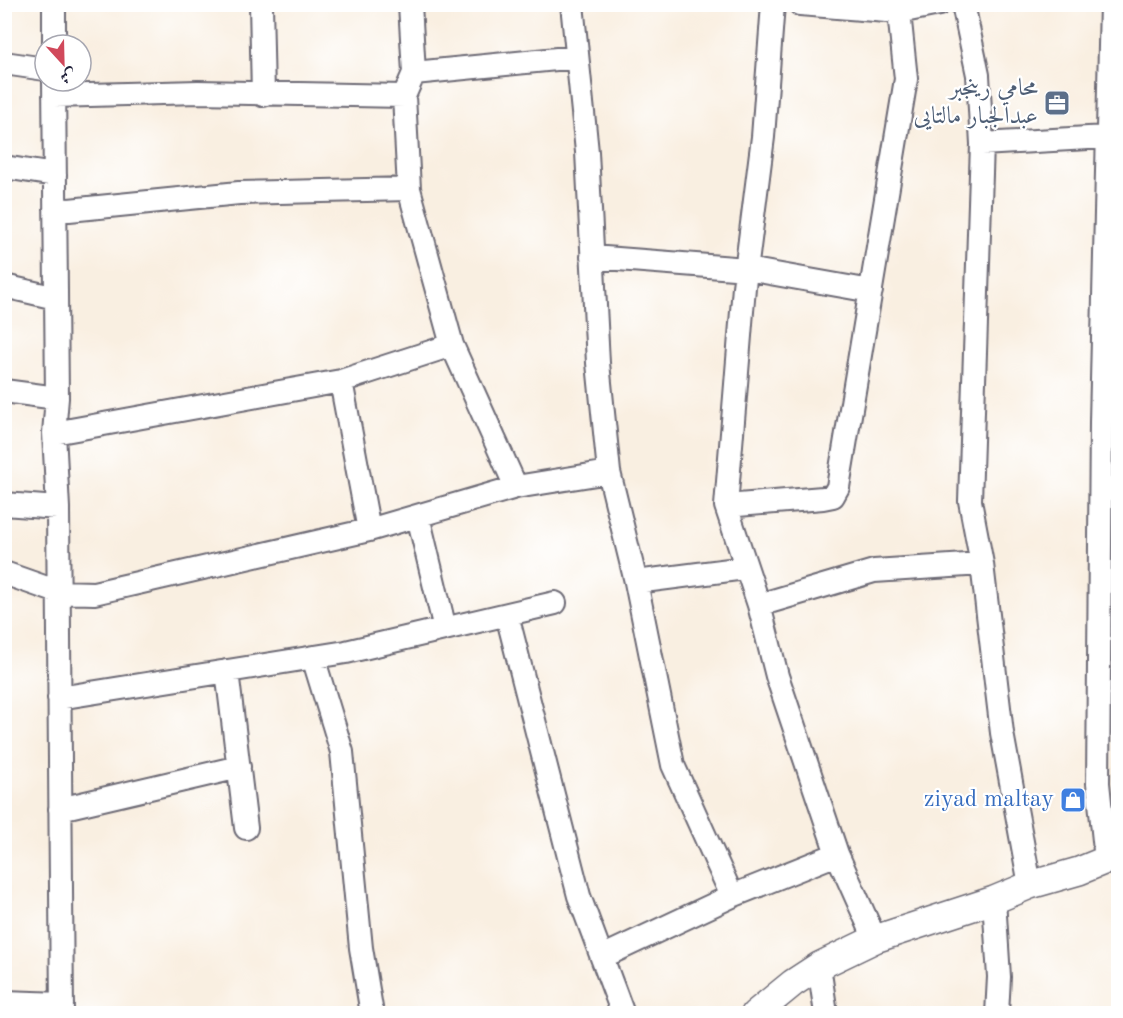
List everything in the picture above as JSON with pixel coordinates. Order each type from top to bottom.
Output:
[{"type":"street","points":[[54,4],[54,33]]},
{"type":"street","points":[[261,4],[263,95]]},
{"type":"street","points":[[410,4],[414,73],[404,96],[409,189],[452,345],[516,487]]},
{"type":"street","points":[[572,4],[586,152],[598,363],[609,472],[636,582],[673,765],[732,896]]},
{"type":"street","points":[[773,4],[763,137],[747,269],[726,506],[759,605],[777,676],[837,854],[875,939]]},
{"type":"street","points":[[801,4],[899,12],[939,4]]},
{"type":"street","points":[[963,4],[978,75],[982,144],[970,501],[982,564],[1002,733],[1030,885]]},
{"type":"street","points":[[755,1014],[819,966],[875,939],[1112,858],[1098,783],[1109,627],[1110,391],[1106,137],[1111,57],[1111,4]]},
{"type":"street","points":[[726,506],[823,498],[833,496],[838,487],[906,79],[899,12]]},
{"type":"street","points":[[414,73],[577,57]]},
{"type":"street","points":[[4,63],[33,67]]},
{"type":"street","points":[[93,89],[263,95],[404,96]]},
{"type":"street","points":[[4,1002],[62,1009],[58,507],[54,433],[57,398],[54,93]]},
{"type":"street","points":[[982,144],[1106,137]]},
{"type":"street","points":[[4,167],[55,174]]},
{"type":"street","points":[[55,208],[69,210],[239,193],[409,189]]},
{"type":"street","points":[[592,257],[747,269],[871,291]]},
{"type":"street","points":[[4,286],[56,298]]},
{"type":"street","points":[[54,433],[341,381],[452,345]]},
{"type":"street","points":[[341,381],[369,530]]},
{"type":"street","points":[[4,391],[57,398]]},
{"type":"street","points":[[4,573],[58,592],[94,593],[369,530],[516,487],[609,472]]},
{"type":"street","points":[[4,504],[58,507]]},
{"type":"street","points":[[418,516],[445,629]]},
{"type":"street","points":[[759,605],[874,571],[982,564]]},
{"type":"street","points":[[636,582],[745,568]]},
{"type":"street","points":[[59,698],[313,657],[555,603]]},
{"type":"street","points":[[507,615],[579,896],[623,1014]]},
{"type":"street","points":[[313,657],[342,753],[361,948],[372,1014]]},
{"type":"street","points":[[227,671],[246,828]]},
{"type":"street","points":[[60,809],[239,767]]},
{"type":"street","points":[[602,957],[732,896],[837,854]]},
{"type":"street","points":[[994,900],[999,977],[997,1014]]},
{"type":"street","points":[[819,966],[826,1014]]},
{"type":"place","name":"محامي رينجبر عبدالجبار مالتايى","points":[[1057,103]]},
{"type":"place","name":"ziyad maltay","points":[[1073,800]]}]
